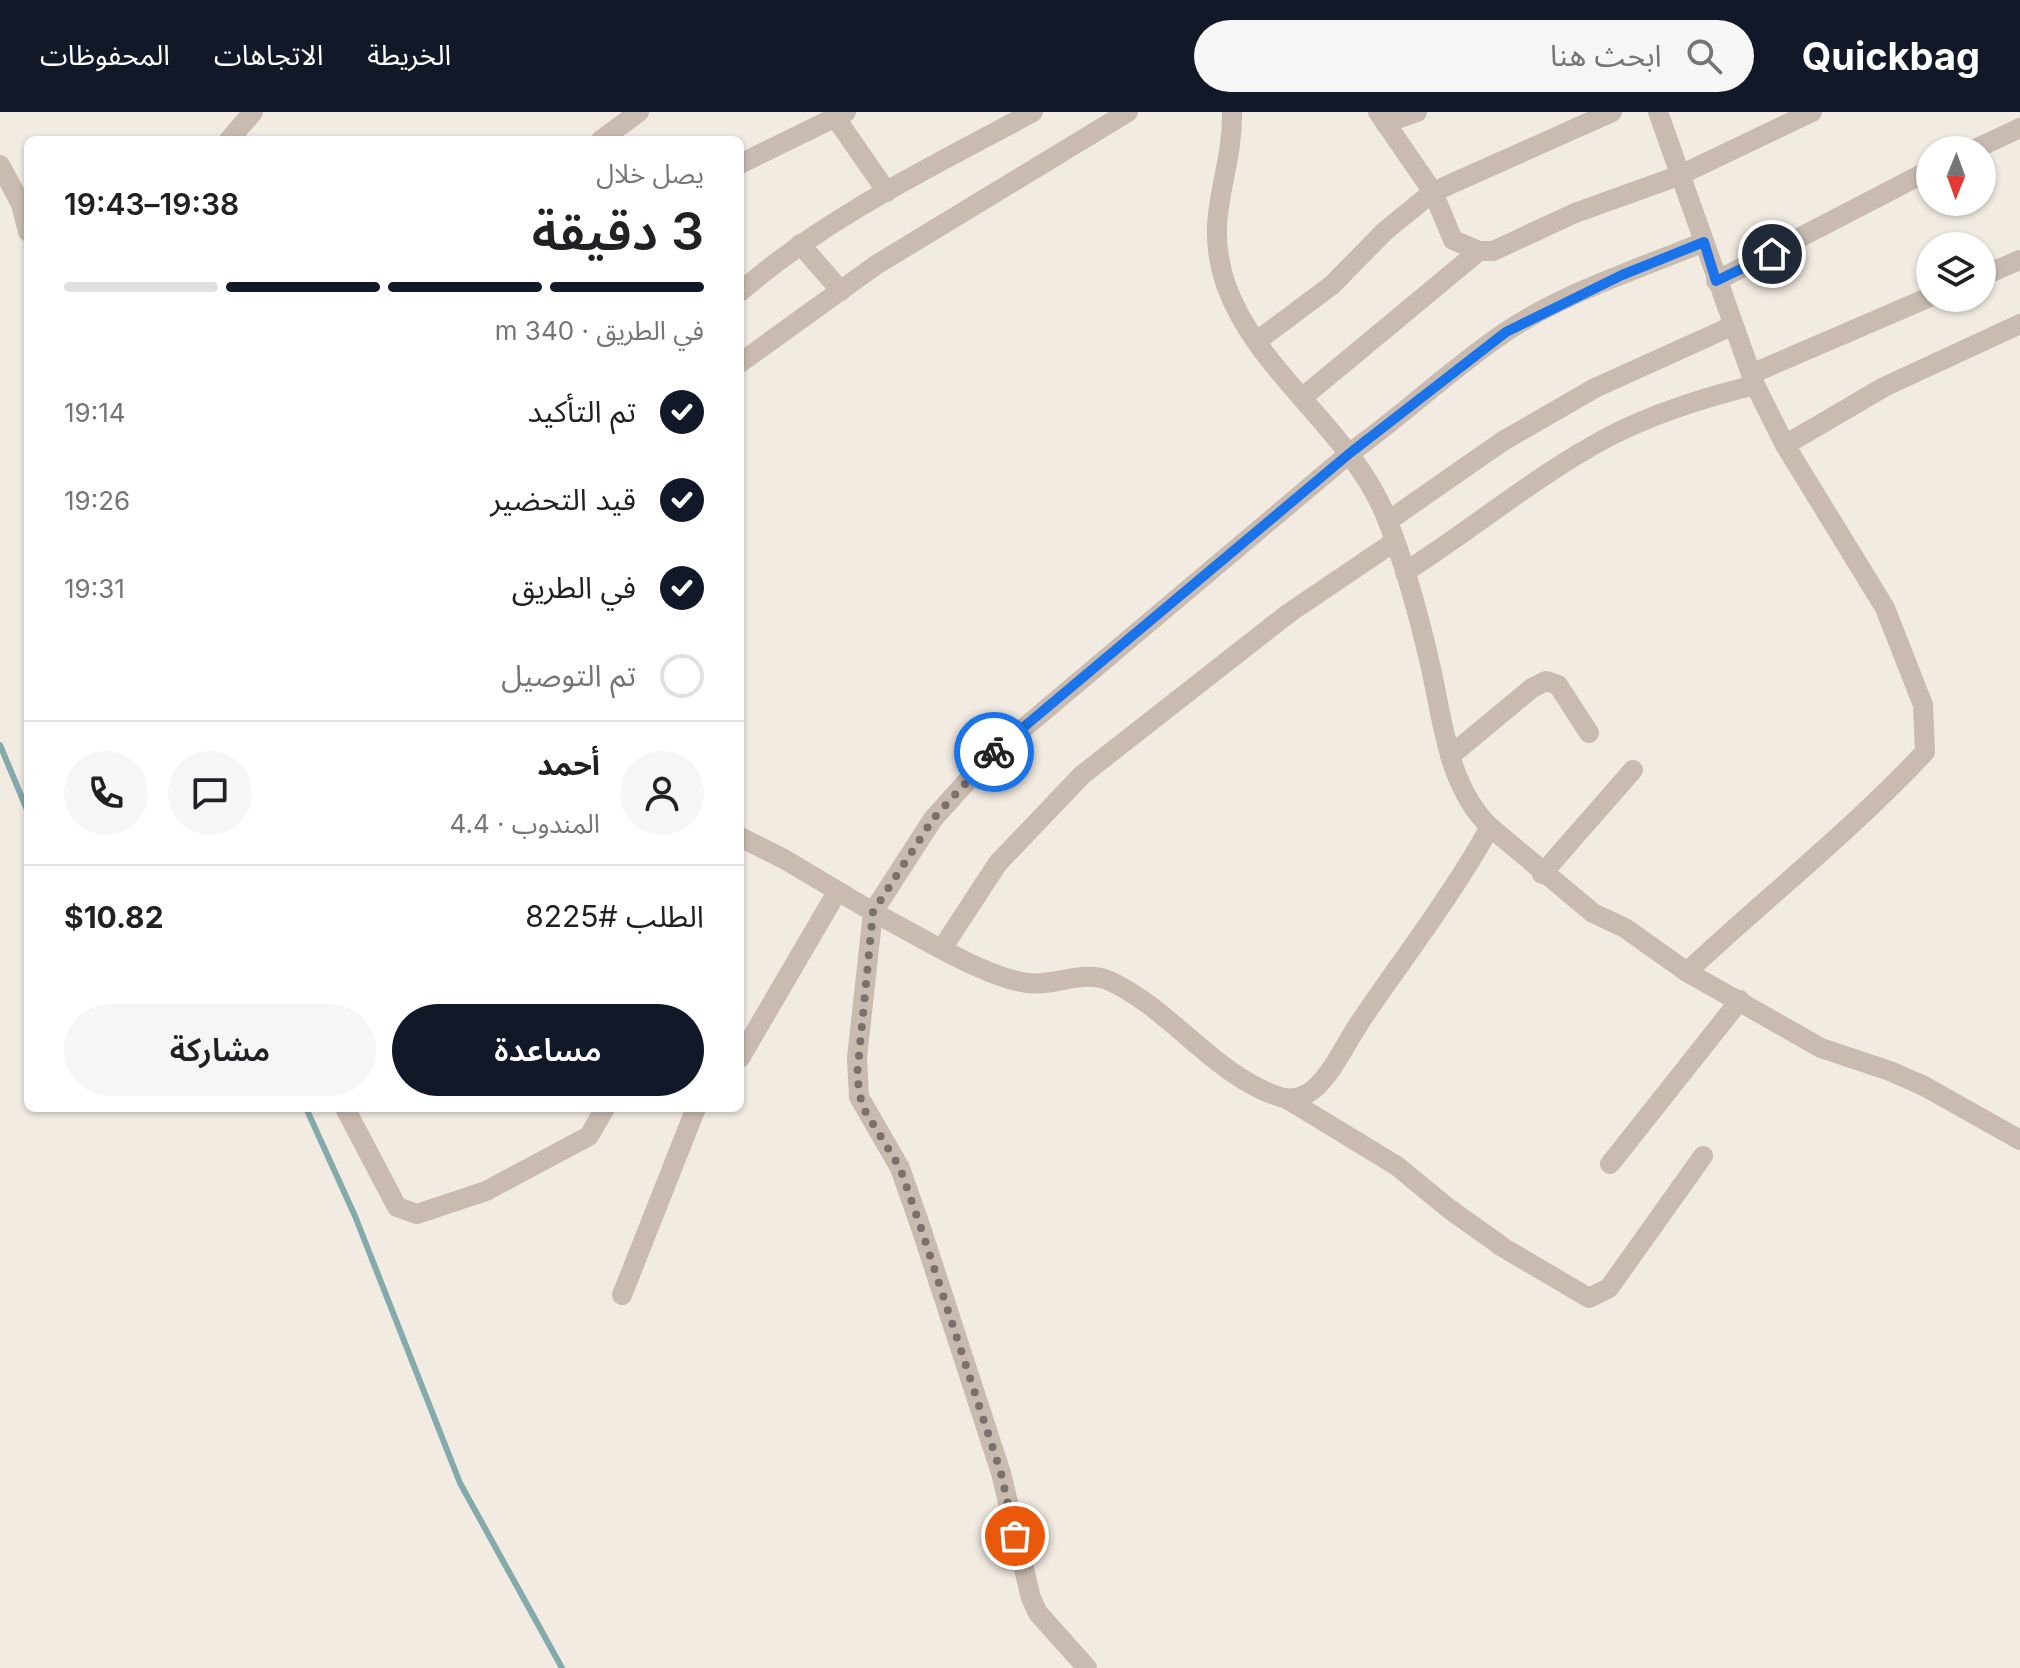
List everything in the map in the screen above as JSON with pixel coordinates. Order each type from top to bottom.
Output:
[{"type":"street","points":[[232,136],[253,112]]},
{"type":"street","points":[[744,289],[800,244],[1033,112]]},
{"type":"street","points":[[744,360],[876,265],[1128,112]]},
{"type":"street","points":[[1232,112],[1230,144],[1217,199],[1216,242],[1234,305],[1257,341],[1350,453],[1388,521],[1405,572],[1450,756],[1467,801],[1490,827],[1542,874],[1593,913],[1625,928],[1687,972],[1821,1048],[1924,1086],[2020,1140]]},
{"type":"street","points":[[1417,112],[1382,118],[1433,192],[1453,240],[1479,251]]},
{"type":"street","points":[[1257,341],[1332,285],[1385,231],[1433,192],[1612,112]]},
{"type":"street","points":[[1658,112],[1678,176],[1753,379],[1785,445],[1885,608],[1923,705],[1925,752],[1870,810],[1763,901],[1687,972]]},
{"type":"street","points":[[1303,397],[1479,251],[1509,245],[1575,213],[1678,176],[1812,112]]},
{"type":"street","points":[[744,162],[841,114],[887,192]]},
{"type":"street","points":[[609,136],[632,124]]},
{"type":"street","points":[[1996,139],[2020,128]]},
{"type":"street","points":[[0,165],[24,216]]},
{"type":"street","points":[[1716,281],[1916,177]]},
{"type":"street","points":[[1087,1668],[1038,1613],[1031,1598],[1001,1473],[921,1228],[900,1168],[859,1097],[858,1046],[873,912],[933,819],[987,759],[1350,453],[1506,332],[1608,281],[1704,242]]},
{"type":"street","points":[[800,244],[841,291]]},
{"type":"street","points":[[1996,270],[2020,260]]},
{"type":"street","points":[[1405,572],[1521,491],[1607,438],[1641,421],[1753,379],[1916,303]]},
{"type":"street","points":[[1785,445],[1884,387],[2020,324]]},
{"type":"street","points":[[1388,521],[1503,441],[1595,388],[1732,326]]},
{"type":"street","points":[[943,947],[998,863],[1082,775],[1289,613],[1394,542]]},
{"type":"street","points":[[1450,756],[1532,688],[1546,681],[1558,685],[1589,733]]},
{"type":"street","points":[[1542,874],[1633,770]]},
{"type":"street","points":[[1287,1099],[1304,1096],[1325,1078],[1350,1036],[1458,881],[1490,827]]},
{"type":"street","points":[[744,839],[873,912],[989,972],[1038,984],[1078,977],[1104,979],[1129,992],[1225,1064],[1397,1166],[1504,1248],[1589,1298],[1609,1288],[1703,1156]]},
{"type":"street","points":[[744,1051],[837,892]]},
{"type":"street","points":[[1610,1164],[1740,1000]]},
{"type":"street","points":[[347,1112],[397,1207],[417,1214],[486,1191],[589,1136],[603,1112]]},
{"type":"street","points":[[622,1295],[694,1112]]},
{"type":"waterway","points":[[0,745],[24,802]]},
{"type":"waterway","points":[[308,1112],[355,1216],[460,1483],[562,1668]]},
{"type":"way so far","points":[[994,752],[933,819],[909,851],[873,912],[859,1034],[857,1086],[862,1106],[885,1138],[900,1168],[1001,1473],[1015,1536]]},
{"type":"route","points":[[994,752],[1350,453],[1506,332],[1622,275],[1704,242],[1716,281],[1772,254]]}]
